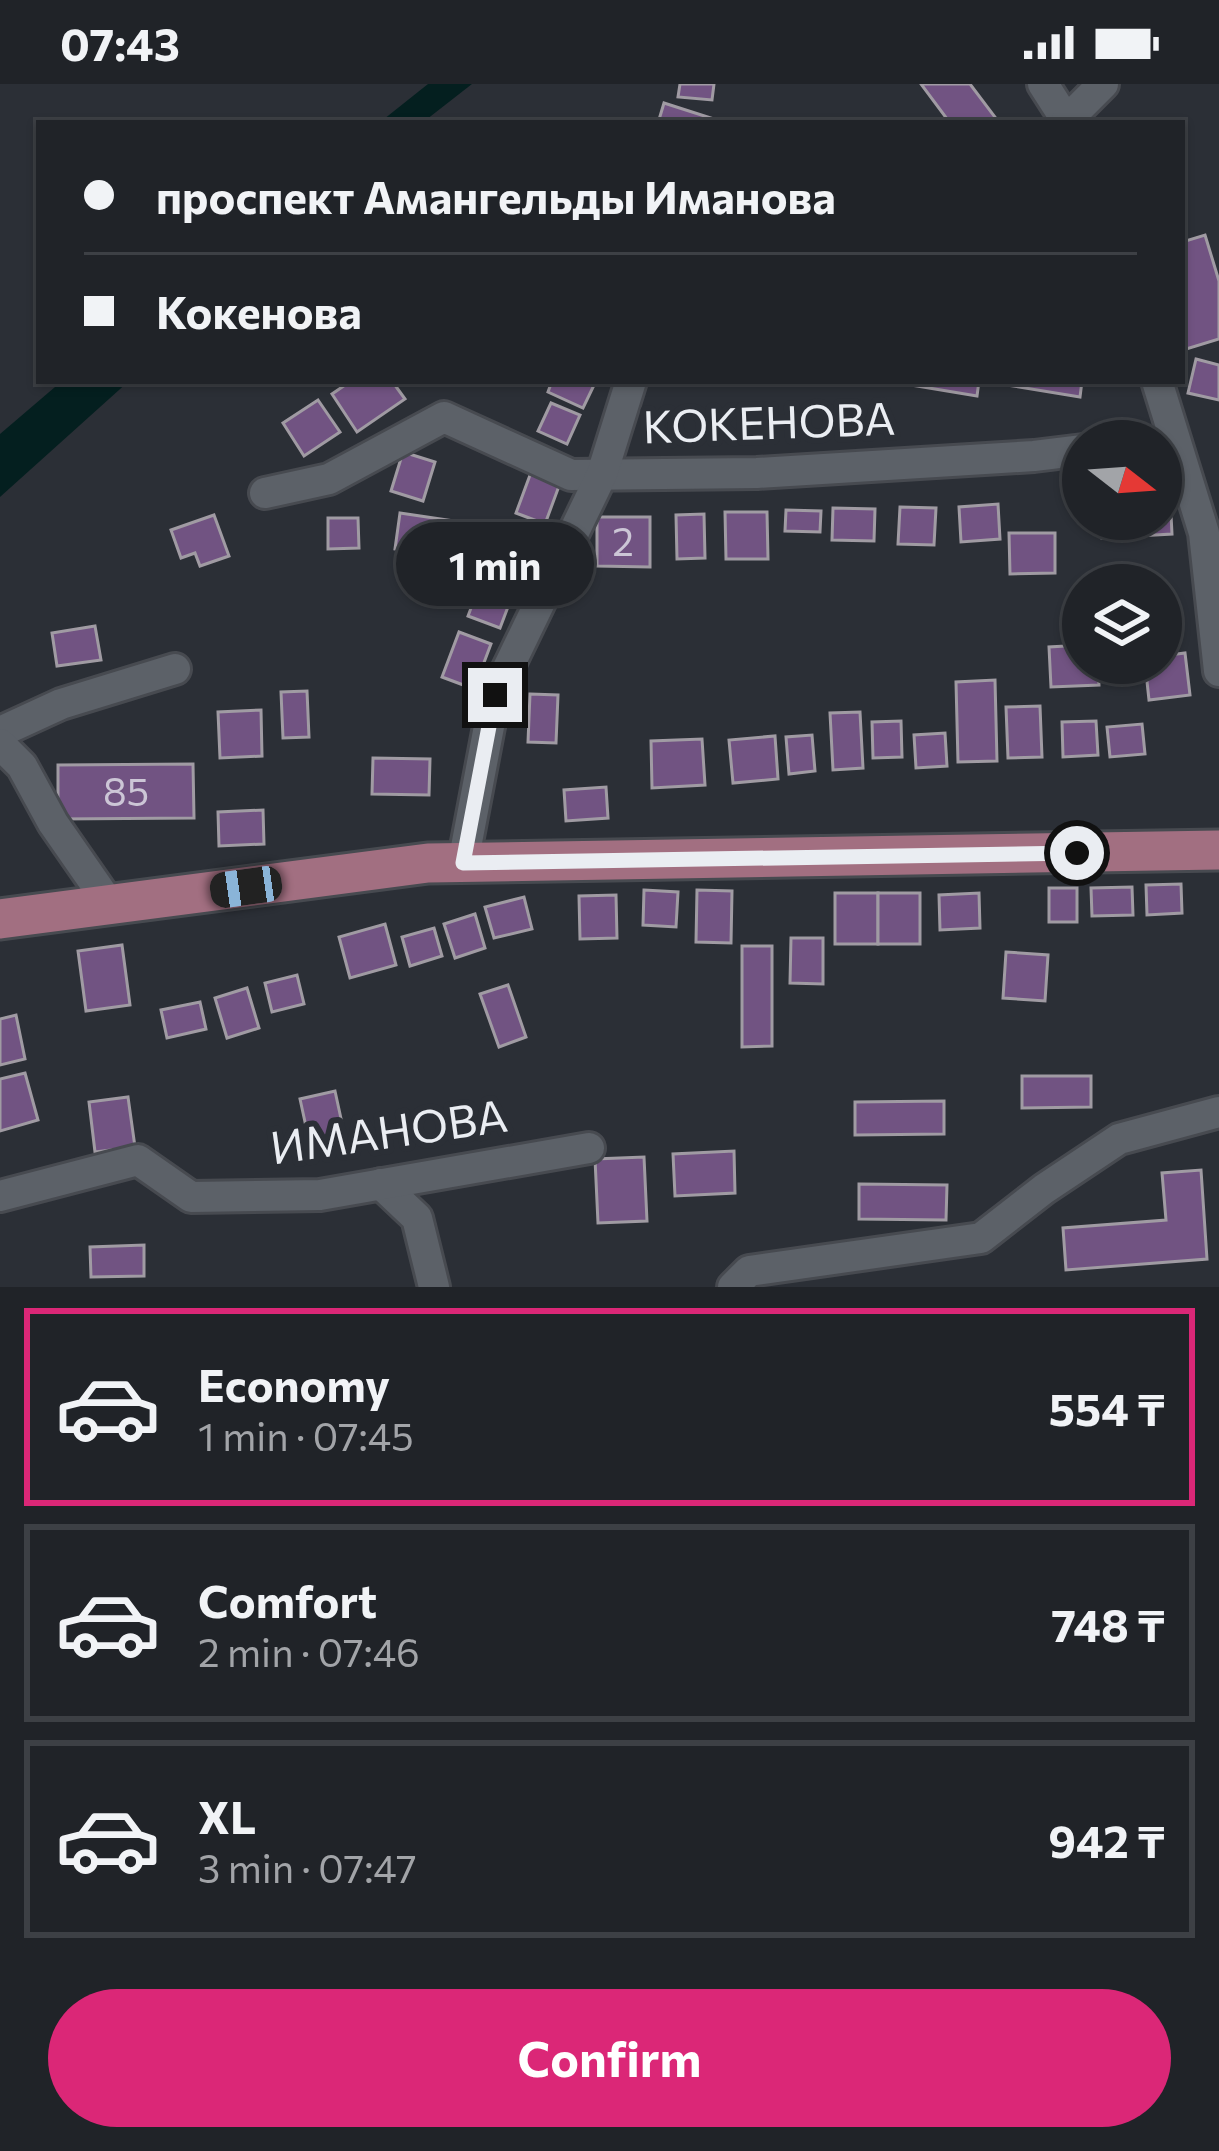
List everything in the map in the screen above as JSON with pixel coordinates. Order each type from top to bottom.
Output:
[{"type":"main road","points":[[0,919],[428,863],[1219,850]]},
{"type":"street","points":[[1043,84],[1066,120]]},
{"type":"street","points":[[1069,120],[1103,84]]},
{"type":"street","name":"КОКЕНОВА","points":[[463,863],[495,695],[602,474],[630,384]]},
{"type":"street","points":[[1157,384],[1160,420]]},
{"type":"street","name":"КОКЕНОВА","points":[[265,493],[329,479],[444,417],[571,475],[757,472],[1062,453]]},
{"type":"street","points":[[1182,484],[1204,533],[1219,671]]},
{"type":"street","points":[[0,732],[61,704],[175,669]]},
{"type":"street","points":[[0,744],[22,766],[53,823],[110,905]]},
{"type":"street","points":[[733,1287],[749,1271],[981,1238],[1119,1139],[1219,1112]]},
{"type":"street","name":"ИМАНОВА","points":[[0,1196],[138,1160],[191,1196],[320,1195],[589,1148]]},
{"type":"street","points":[[382,1184],[416,1218],[434,1287]]},
{"type":"shaded area","points":[[428,84],[472,84],[426,120],[383,120]]},
{"type":"shaded area","points":[[58,384],[126,384],[0,497],[0,434]]},
{"type":"building","points":[[680,84],[714,84],[712,100],[678,97]]},
{"type":"building","points":[[921,84],[970,84],[997,120],[948,120]]},
{"type":"building","points":[[664,103],[714,119],[714,120],[659,120]]},
{"type":"building","points":[[1205,235],[1219,281],[1219,339],[1185,349],[1185,241]]},
{"type":"building","points":[[1196,359],[1219,365],[1219,400],[1188,393]]},
{"type":"building","points":[[347,384],[394,384],[405,399],[357,432],[332,394]]},
{"type":"building","points":[[551,384],[595,384],[583,408],[548,392]]},
{"type":"building","points":[[905,384],[979,384],[977,396]]},
{"type":"building","points":[[1007,384],[1082,384],[1080,397]]},
{"type":"building","points":[[318,400],[340,432],[304,456],[283,423]]},
{"type":"building","points":[[551,403],[580,415],[567,444],[538,431]]},
{"type":"building","points":[[403,452],[435,462],[423,501],[391,491]]},
{"type":"building","points":[[533,467],[562,478],[545,524],[516,513]]},
{"type":"building","points":[[998,504],[1000,539],[961,542],[959,507]]},
{"type":"building","points":[[900,507],[936,508],[934,545],[898,544]]},
{"type":"building","points":[[833,508],[875,509],[874,541],[832,540]]},
{"type":"building","points":[[786,510],[821,511],[820,532],[785,531]]},
{"type":"building","points":[[725,512],[767,512],[768,559],[726,559]]},
{"type":"building","points":[[400,513],[461,522],[455,558],[395,549]]},
{"type":"building","points":[[704,514],[705,558],[677,559],[676,515]]},
{"type":"building","points":[[214,515],[229,556],[200,566],[195,553],[181,558],[171,530]]},
{"type":"building","points":[[597,517],[650,517],[650,567],[597,566]]},
{"type":"building","points":[[328,518],[358,518],[359,548],[328,549]]},
{"type":"building","points":[[1009,533],[1055,533],[1055,573],[1010,574]]},
{"type":"building","points":[[485,571],[517,583],[500,628],[468,616]]},
{"type":"building","points":[[95,626],[101,660],[57,666],[52,633]]},
{"type":"building","points":[[459,632],[491,644],[474,689],[442,677]]},
{"type":"building","points":[[1062,646],[1062,684],[1099,685],[1051,687],[1049,647]]},
{"type":"building","points":[[1182,653],[1190,695],[1149,700],[1147,684],[1182,684]]},
{"type":"building","points":[[995,680],[997,761],[958,762],[956,682]]},
{"type":"building","points":[[307,691],[309,737],[283,738],[281,692]]},
{"type":"building","points":[[530,694],[558,695],[556,743],[528,742]]},
{"type":"building","points":[[1040,706],[1042,757],[1008,758],[1006,707]]},
{"type":"building","points":[[261,710],[262,756],[220,758],[218,712]]},
{"type":"building","points":[[860,712],[863,768],[833,770],[830,713]]},
{"type":"building","points":[[901,721],[902,757],[873,758],[872,722]]},
{"type":"building","points":[[1096,721],[1098,755],[1063,757],[1062,722]]},
{"type":"building","points":[[1142,724],[1145,754],[1110,757],[1107,727]]},
{"type":"building","points":[[945,733],[947,766],[916,768],[914,735]]},
{"type":"building","points":[[812,735],[815,771],[789,774],[786,737]]},
{"type":"building","points":[[775,736],[778,779],[733,783],[729,740]]},
{"type":"building","points":[[702,739],[705,785],[652,788],[651,741]]},
{"type":"building","points":[[373,758],[430,759],[429,795],[372,794]]},
{"type":"building","points":[[193,764],[194,818],[58,819],[58,765]]},
{"type":"building","points":[[606,787],[608,818],[566,821],[564,790]]},
{"type":"building","points":[[263,810],[264,844],[219,846],[218,812]]},
{"type":"building","points":[[1181,884],[1182,913],[1147,915],[1146,885]]},
{"type":"building","points":[[1132,887],[1133,915],[1092,916],[1091,888]]},
{"type":"building","points":[[1049,888],[1077,888],[1077,922],[1049,922]]},
{"type":"building","points":[[644,890],[678,892],[676,927],[643,925]]},
{"type":"building","points":[[697,890],[732,891],[731,943],[696,942]]},
{"type":"building","points":[[835,893],[878,893],[878,944],[835,944]]},
{"type":"building","points":[[878,893],[920,893],[920,944],[878,944]]},
{"type":"building","points":[[979,893],[980,928],[940,930],[939,895]]},
{"type":"building","points":[[616,895],[617,938],[580,939],[579,896]]},
{"type":"building","points":[[524,897],[532,929],[494,938],[485,907]]},
{"type":"building","points":[[475,914],[485,948],[455,958],[444,924]]},
{"type":"building","points":[[385,924],[396,965],[350,978],[339,937]]},
{"type":"building","points":[[434,928],[442,956],[410,966],[402,937]]},
{"type":"building","points":[[791,938],[823,938],[823,984],[790,983]]},
{"type":"building","points":[[122,945],[130,1005],[86,1011],[78,951]]},
{"type":"building","points":[[742,946],[772,946],[772,1046],[742,1047]]},
{"type":"building","points":[[1006,952],[1048,955],[1045,1001],[1003,998]]},
{"type":"building","points":[[297,975],[304,1004],[272,1012],[265,983]]},
{"type":"building","points":[[508,985],[526,1037],[499,1047],[480,994]]},
{"type":"building","points":[[247,988],[259,1028],[227,1038],[215,998]]},
{"type":"building","points":[[200,1002],[206,1029],[167,1038],[161,1010]]},
{"type":"building","points":[[16,1015],[25,1059],[0,1065],[0,1019]]},
{"type":"building","points":[[25,1073],[38,1120],[0,1131],[0,1079]]},
{"type":"building","points":[[1022,1076],[1091,1076],[1091,1107],[1022,1108]]},
{"type":"building","points":[[335,1091],[345,1137],[310,1145],[300,1099]]},
{"type":"building","points":[[128,1097],[135,1147],[95,1152],[89,1102]]},
{"type":"building","points":[[944,1101],[944,1134],[855,1135],[855,1102]]},
{"type":"building","points":[[734,1151],[735,1193],[675,1196],[673,1154]]},
{"type":"building","points":[[644,1157],[647,1221],[598,1223],[595,1159]]},
{"type":"building","points":[[1201,1170],[1207,1259],[1066,1270],[1063,1228],[1166,1220],[1162,1173]]},
{"type":"building","points":[[859,1184],[947,1185],[946,1220],[859,1219]]},
{"type":"building","points":[[144,1245],[144,1276],[91,1277],[90,1247]]},
{"type":"route","points":[[495,695],[463,863],[1077,853]]}]
